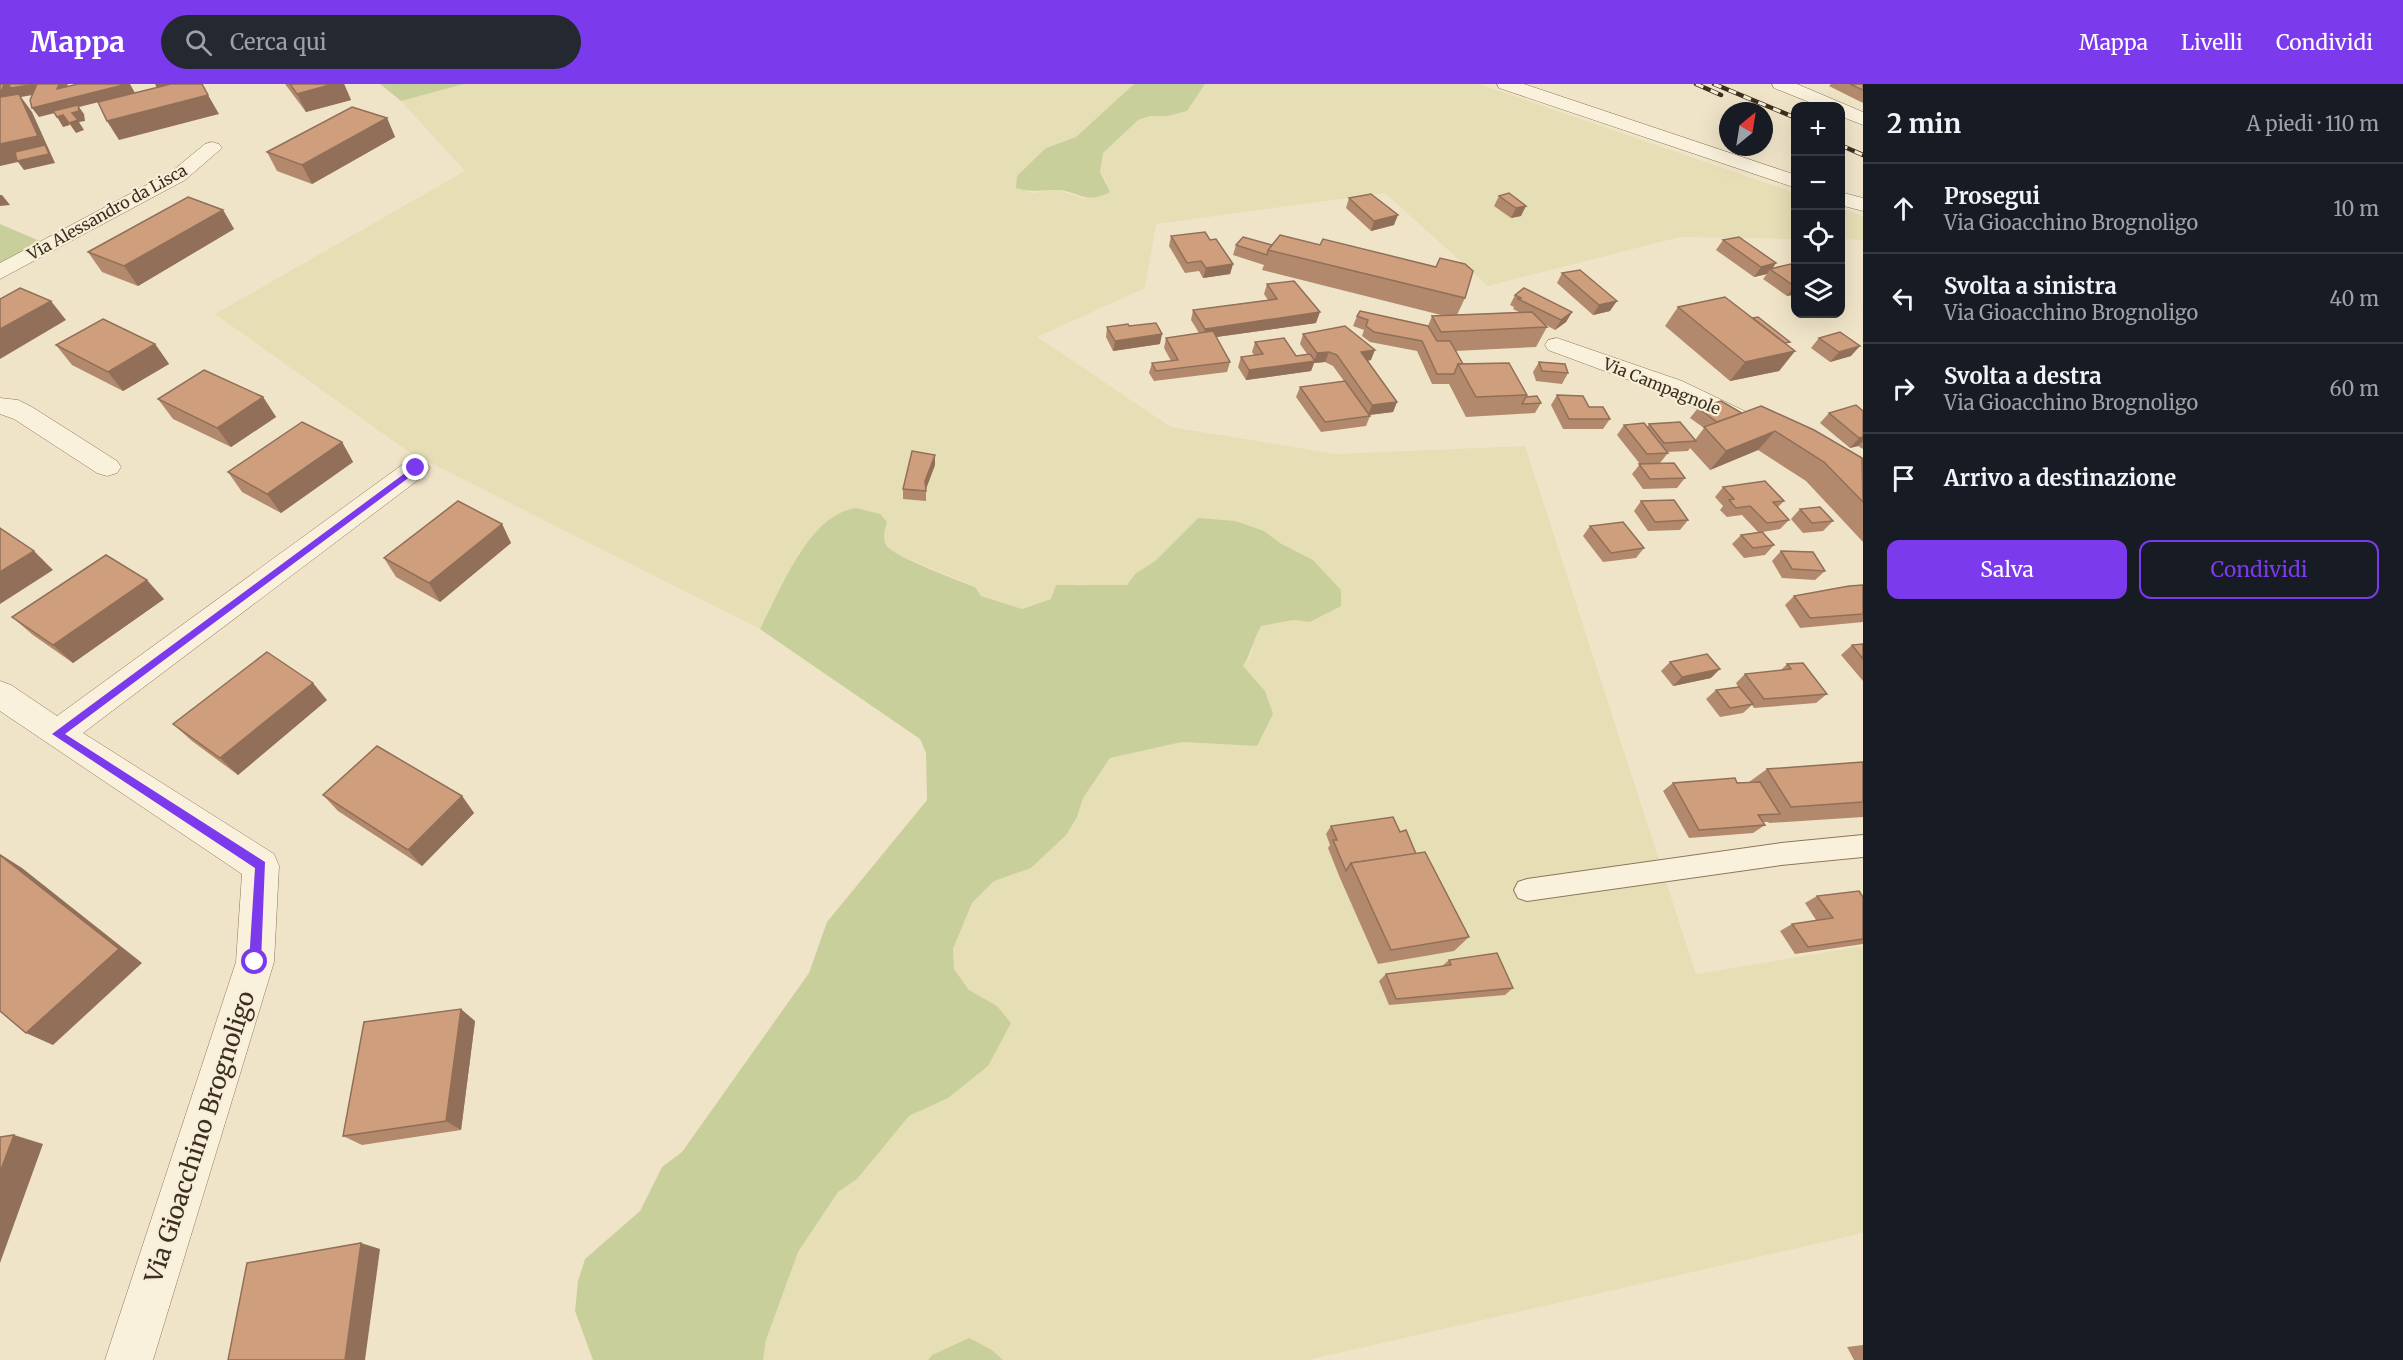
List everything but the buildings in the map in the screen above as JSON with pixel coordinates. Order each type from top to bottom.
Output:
[{"type":"street","points":[[1506,84],[1791,180]]},
{"type":"street","points":[[1781,84],[1824,102]]},
{"type":"street","points":[[1845,111],[1863,119]]},
{"type":"street","name":"Via Alessandro da Lisca","points":[[0,272],[178,176],[212,148]]},
{"type":"street","points":[[1845,200],[1863,206]]},
{"type":"street","name":"Via Campagnole","points":[[1557,345],[1673,387],[1775,436]]},
{"type":"street","points":[[0,406],[9,406],[107,467]]},
{"type":"street","points":[[57,734],[416,468]]},
{"type":"street","name":"Via Gioacchino Brognoligo","points":[[0,694],[57,734],[261,866],[255,962],[129,1360]]},
{"type":"lane","points":[[1527,890],[1781,854],[1863,846]]},
{"type":"shaded area","points":[[464,84],[1134,84],[1076,137],[1046,148],[1016,188],[1033,193],[1055,189],[1084,199],[1107,183],[1100,172],[1103,153],[1138,120],[1187,111],[1205,84],[1479,84],[1791,192],[1791,239],[1680,237],[1488,286],[1385,193],[1156,224],[1145,288],[1037,337],[1171,427],[1336,454],[1525,446],[1696,974],[1863,946],[1863,1233],[1308,1360],[1003,1360],[992,1350],[932,1355],[928,1360],[763,1360],[766,1340],[798,1252],[838,1192],[857,1179],[909,1116],[948,1098],[997,1006],[969,990],[954,969],[953,949],[972,903],[994,880],[1031,868],[1077,817],[1083,798],[1110,758],[1182,742],[1257,746],[1265,691],[1243,666],[1251,655],[1255,636],[1261,626],[1294,620],[1310,622],[1341,590],[1313,560],[1280,543],[1264,531],[1198,518],[1155,561],[1135,574],[1127,585],[1102,587],[1078,584],[1051,599],[1022,609],[981,596],[974,586],[901,556],[886,546],[883,536],[887,522],[799,552],[795,564],[760,629],[409,452],[215,314],[465,171],[401,101]]},
{"type":"shaded area","points":[[1845,209],[1863,216],[1863,240],[1845,239]]},
{"type":"green space","points":[[380,84],[464,84],[401,101]]},
{"type":"green space","points":[[1134,84],[1205,84],[1187,111],[1138,120],[1103,153],[1100,172],[1110,192],[1101,196],[1087,197],[1062,190],[1031,191],[1016,188],[1017,176],[1046,148],[1076,137]]},
{"type":"green space","points":[[0,224],[42,242],[0,264]]},
{"type":"green space","points":[[856,508],[880,514],[887,522],[884,539],[891,550],[913,562],[975,587],[981,596],[1022,609],[1051,599],[1056,585],[1127,585],[1135,574],[1155,561],[1198,518],[1235,521],[1264,531],[1280,543],[1313,560],[1341,590],[1341,606],[1310,622],[1294,620],[1261,626],[1243,666],[1265,691],[1273,714],[1257,746],[1182,742],[1110,758],[1083,798],[1077,817],[1066,835],[1031,868],[994,881],[972,903],[953,949],[954,969],[969,990],[997,1006],[1011,1023],[988,1066],[948,1098],[909,1116],[857,1179],[838,1192],[798,1252],[766,1340],[763,1360],[593,1360],[575,1311],[578,1281],[585,1259],[640,1211],[662,1167],[682,1152],[809,973],[827,922],[927,800],[926,753],[920,739],[760,629],[787,575],[810,539],[824,524],[839,514]]},
{"type":"green space","points":[[969,1338],[992,1350],[1003,1360],[928,1360],[932,1355]]},
{"type":"railway","points":[[1696,84],[1721,95]]},
{"type":"railway","points":[[1714,84],[1791,116]]},
{"type":"railway","points":[[1845,147],[1863,155]]},
{"type":"route","points":[[255,962],[261,866],[57,734],[416,468]]}]
